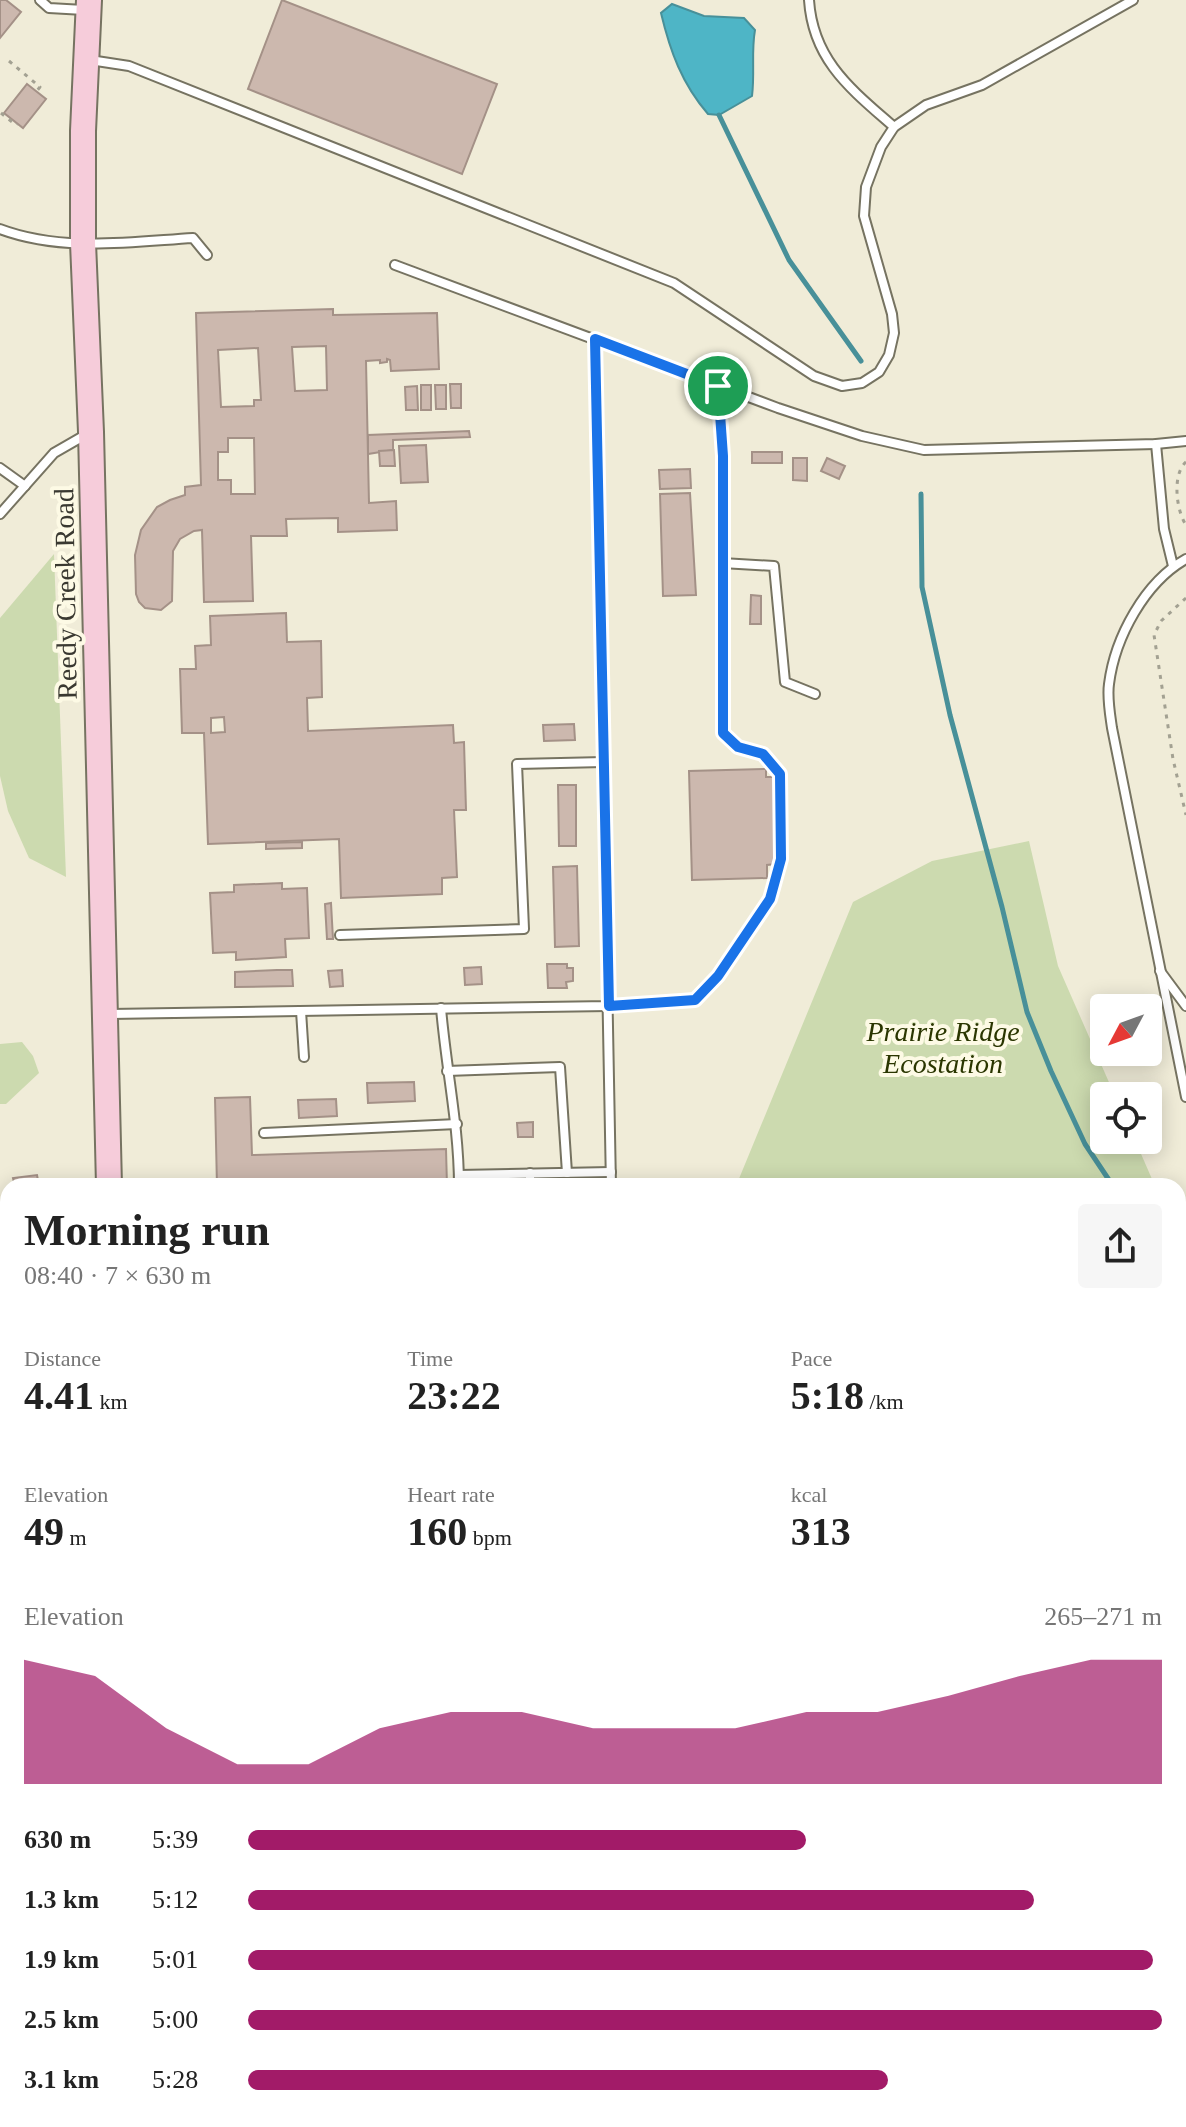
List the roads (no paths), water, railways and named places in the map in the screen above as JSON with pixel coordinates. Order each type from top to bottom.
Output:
[{"type":"main road","name":"Reedy Creek Road","points":[[89,5],[82,143],[83,243],[91,432],[109,1178]]},
{"type":"lane","points":[[40,0],[49,8],[89,5]]},
{"type":"lane","points":[[809,0],[810,15],[822,52],[845,85],[894,127]]},
{"type":"lane","points":[[86,59],[129,66],[674,283],[814,376],[842,386],[862,383],[879,372],[889,355],[894,333],[892,314],[864,216],[866,187],[881,147],[894,127],[926,105],[982,85],[1133,0]]},
{"type":"lane","points":[[0,229],[28,240],[83,243],[193,238],[207,255]]},
{"type":"lane","points":[[395,265],[718,386],[862,436],[924,450],[1186,441]]},
{"type":"lane","points":[[595,339],[611,1178]]},
{"type":"lane","points":[[105,1015],[609,1006],[695,1000],[718,976],[770,899],[781,859],[780,774],[763,754],[738,747],[723,733],[723,456],[718,386]]},
{"type":"lane","points":[[0,514],[54,453],[91,432]]},
{"type":"lane","points":[[1156,444],[1164,529],[1173,566]]},
{"type":"lane","points":[[0,468],[25,486]]},
{"type":"lane","points":[[1186,559],[1173,566],[1133,612],[1115,651],[1108,687],[1112,728],[1186,1097]]},
{"type":"lane","points":[[722,563],[774,566],[785,682],[815,694]]},
{"type":"lane","points":[[340,935],[524,929],[517,764],[604,762]]},
{"type":"lane","points":[[1159,970],[1186,1006]]},
{"type":"lane","points":[[441,1008],[447,1071],[457,1124],[459,1175],[611,1172]]},
{"type":"lane","points":[[301,1011],[304,1057]]},
{"type":"lane","points":[[1176,1057],[1186,1048]]},
{"type":"lane","points":[[447,1071],[560,1067],[567,1173]]},
{"type":"lane","points":[[264,1133],[457,1124]]},
{"type":"lane","points":[[530,1173],[530,1178]]},
{"type":"water","points":[[672,4],[704,16],[744,18],[755,30],[752,96],[719,115],[708,114],[684,79],[668,41],[661,13]]},
{"type":"waterway","points":[[719,115],[789,260],[861,361]]},
{"type":"waterway","points":[[921,494],[922,587],[950,715],[1027,1012],[1085,1144],[1108,1178]]},
{"type":"park label","name":"Prairie Ridge Ecostation","points":[[943,1047]]}]
